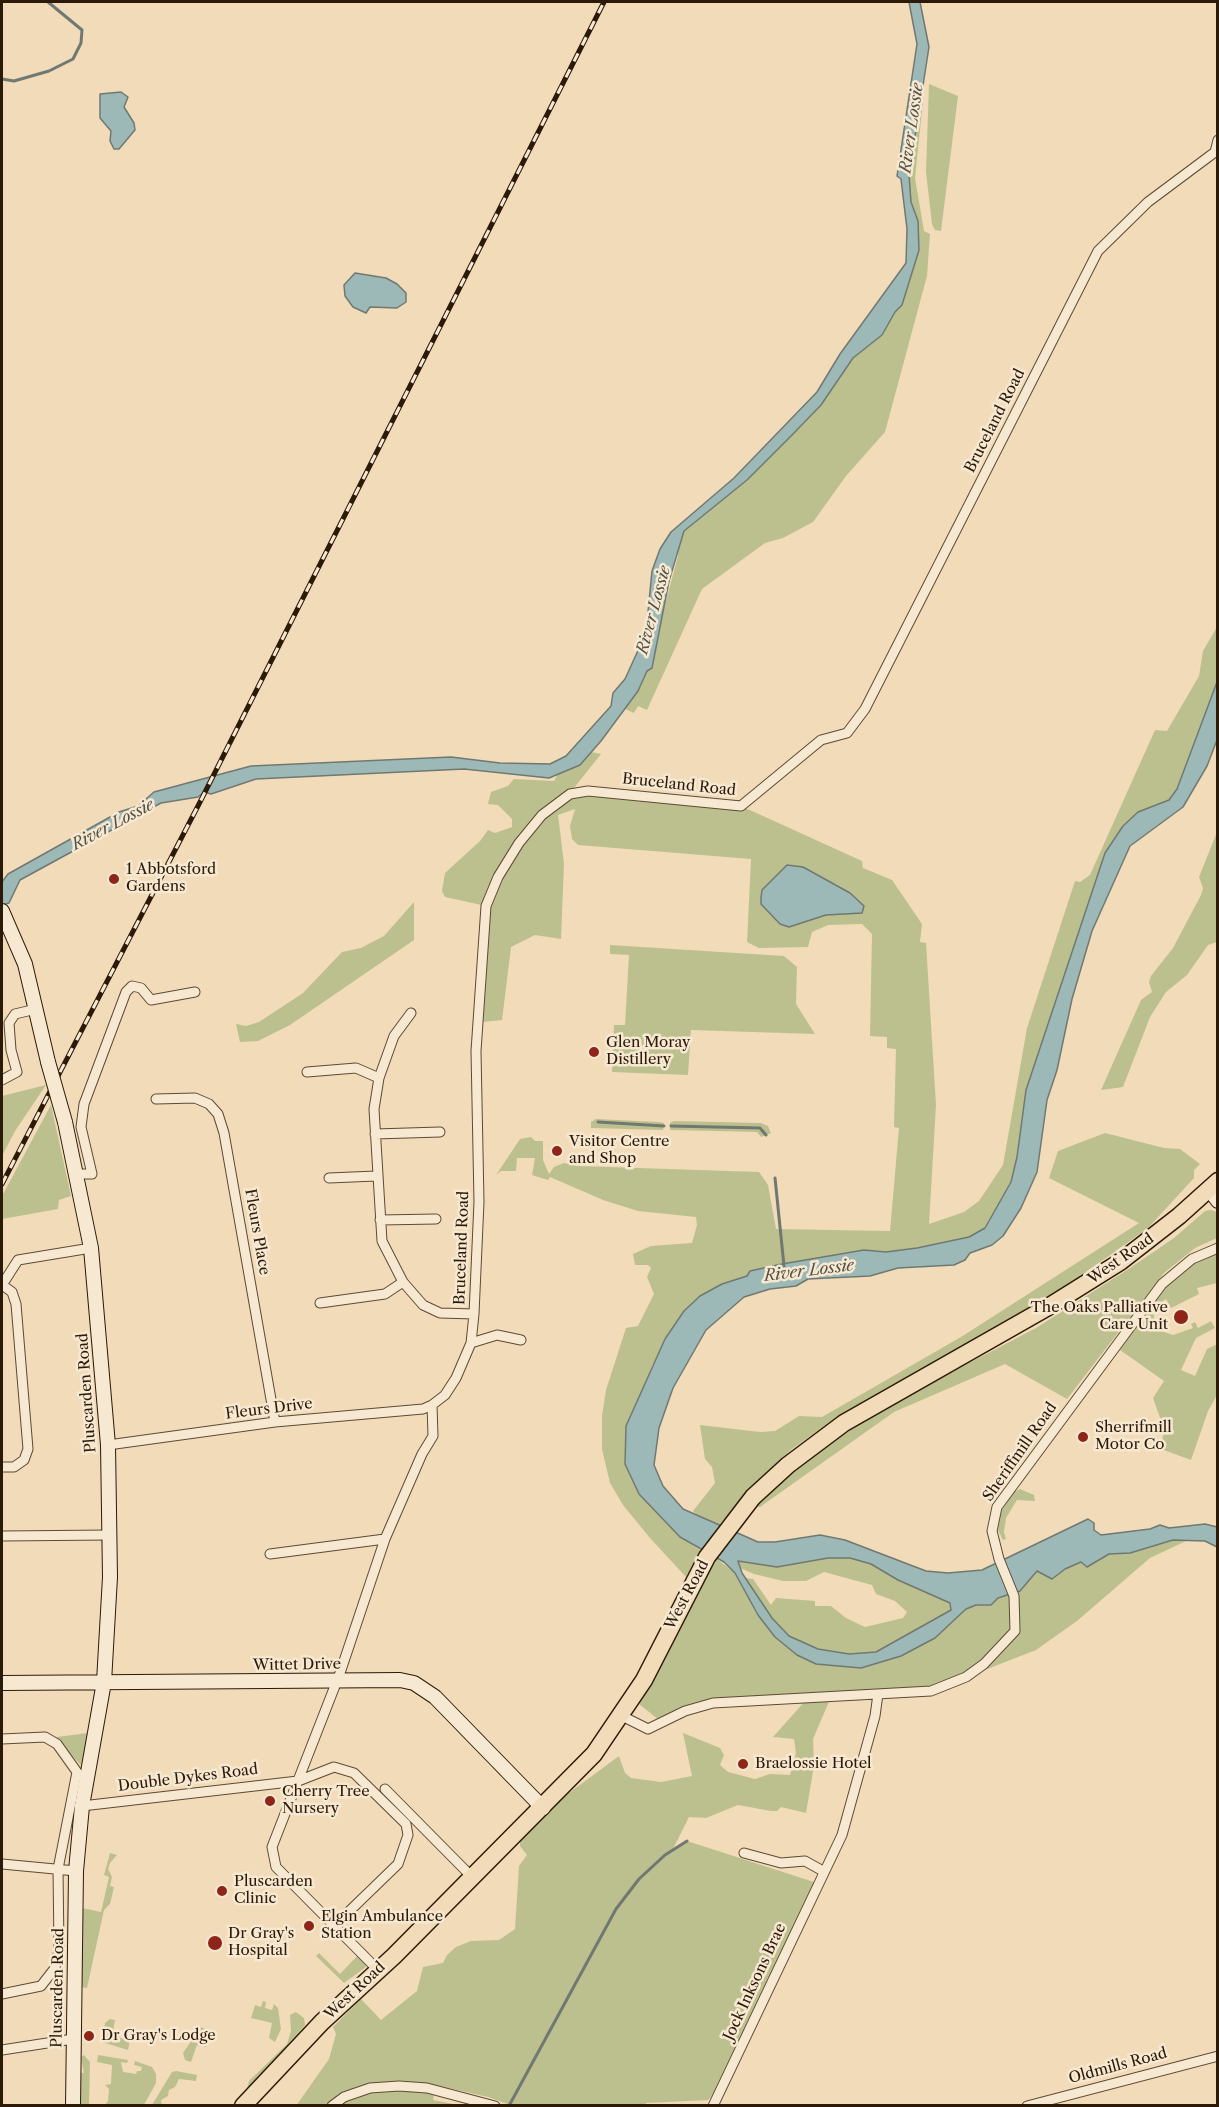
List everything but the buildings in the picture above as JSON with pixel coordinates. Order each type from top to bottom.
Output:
[{"type":"highway","name":"West Road","points":[[243,2106],[322,2022],[378,1970],[583,1767],[622,1716],[644,1680],[707,1557],[753,1497],[788,1465],[844,1423],[1078,1289],[1159,1233],[1215,1190]]},
{"type":"main road","name":"Pluscarden Road","points":[[4,916],[25,964],[77,1174],[91,1248],[108,1444],[109,1609],[104,1682],[82,1806],[76,1871],[73,2106]]},
{"type":"main road","name":"Wittet Drive","points":[[2,1683],[400,1680],[425,1689],[445,1706],[543,1808]]},
{"type":"street","name":"Bruceland Road","points":[[432,1405],[445,1395],[456,1378],[471,1343],[479,1202],[476,1051],[486,906],[498,877],[519,843],[543,815],[570,794],[588,791],[741,806],[821,740],[847,733],[865,710],[1098,251],[1155,196],[1215,152],[1218,140]]},
{"type":"street","points":[[77,1174],[92,1174],[81,1127],[84,1104],[126,992],[132,987],[141,988],[152,1000],[195,992]]},
{"type":"street","points":[[2,1080],[18,1072],[11,1050],[9,1023],[15,1014],[36,1009]]},
{"type":"street","points":[[411,1013],[394,1036],[379,1078],[374,1109],[376,1176],[382,1241],[403,1282],[423,1305],[440,1313],[474,1314]]},
{"type":"street","points":[[306,1072],[356,1068],[379,1078]]},
{"type":"street","name":"Fleurs Place","points":[[156,1099],[195,1098],[209,1104],[218,1114],[224,1133],[275,1422]]},
{"type":"street","points":[[375,1134],[440,1132]]},
{"type":"street","points":[[329,1178],[376,1176]]},
{"type":"street","points":[[380,1220],[436,1219]]},
{"type":"street","points":[[2,1467],[14,1467],[24,1460],[28,1449],[16,1304],[12,1292],[2,1285],[18,1260],[91,1248]]},
{"type":"street","name":"Sheriffmill Road","points":[[622,1716],[648,1729],[686,1711],[713,1703],[931,1691],[966,1677],[984,1664],[1015,1631],[1014,1596],[999,1559],[992,1531],[994,1514],[1002,1497],[1170,1276],[1192,1259],[1218,1248]]},
{"type":"street","points":[[320,1303],[386,1294],[403,1282]]},
{"type":"street","points":[[471,1343],[497,1335],[521,1340]]},
{"type":"street","points":[[378,1970],[273,1861],[274,1839],[337,1681],[385,1539],[422,1454],[433,1436],[432,1405]]},
{"type":"street","name":"Fleurs Drive","points":[[108,1444],[275,1422],[423,1409],[432,1405]]},
{"type":"street","points":[[2,1536],[109,1535]]},
{"type":"street","points":[[270,1554],[385,1539]]},
{"type":"street","name":"Jock Inksons Brae","points":[[713,2106],[842,1835],[875,1716],[878,1694]]},
{"type":"street","name":"Pluscarden Road","points":[[2,1739],[45,1737],[57,1744],[76,1772],[58,1869],[59,1950],[55,1968],[41,1986],[2,1994]]},
{"type":"street","points":[[298,1781],[334,1767],[344,1768],[354,1773],[406,1824],[408,1835],[398,1864],[335,1925]]},
{"type":"street","name":"Double Dykes Road","points":[[82,1806],[298,1781]]},
{"type":"street","points":[[385,1789],[472,1877]]},
{"type":"street","points":[[744,1853],[781,1863],[805,1861],[823,1871]]},
{"type":"street","points":[[2,1864],[76,1871]]},
{"type":"street","points":[[2,2049],[73,2039]]},
{"type":"street","name":"Oldmills Road","points":[[1027,2106],[1218,2056]]},
{"type":"street","points":[[332,2106],[344,2097],[370,2088],[399,2086],[427,2088],[495,2106]]},
{"type":"green space","points":[[925,81],[915,178],[924,231],[930,234],[927,276],[885,432],[846,476],[813,522],[783,538],[765,543],[702,589],[647,710],[638,706],[634,713],[625,709],[638,691],[647,671],[678,556],[678,546],[684,531],[747,480],[821,405],[853,358],[882,335],[902,304],[918,221],[911,202],[909,175]]},
{"type":"green space","points":[[929,84],[958,96],[941,231],[935,230],[932,224],[926,172]]},
{"type":"green space","points":[[1217,627],[1217,682],[1177,789],[1169,800],[1138,813],[1105,853],[1026,1090],[1017,1157],[1011,1182],[985,1228],[969,1237],[917,1248],[886,1252],[864,1250],[750,1271],[747,1276],[722,1284],[652,1365],[645,1389],[626,1426],[625,1464],[639,1494],[680,1537],[700,1550],[686,1577],[623,1505],[610,1483],[602,1449],[602,1416],[606,1390],[626,1328],[638,1326],[654,1294],[647,1277],[651,1268],[648,1265],[635,1265],[633,1254],[651,1246],[692,1243],[697,1225],[696,1217],[638,1211],[603,1200],[550,1177],[548,1180],[532,1175],[535,1158],[517,1158],[516,1171],[501,1171],[496,1175],[520,1139],[531,1137],[535,1141],[543,1141],[543,1160],[549,1174],[554,1167],[564,1163],[578,1166],[759,1172],[768,1185],[776,1229],[890,1231],[899,1128],[894,1127],[896,1049],[887,1048],[887,1037],[870,1036],[872,934],[862,924],[828,925],[812,932],[808,947],[759,948],[747,942],[751,859],[578,845],[572,839],[570,826],[575,809],[558,815],[564,864],[561,939],[535,935],[511,947],[502,1020],[483,1022],[486,906],[445,897],[442,891],[445,873],[480,841],[488,830],[495,833],[512,827],[512,819],[498,805],[488,804],[491,792],[508,786],[514,779],[554,781],[558,774],[580,765],[591,752],[601,754],[570,793],[741,806],[862,861],[863,868],[892,880],[922,924],[920,942],[926,943],[936,1105],[929,1224],[964,1212],[979,1201],[1003,1165],[1027,1028],[1075,881],[1080,882],[1090,875],[1155,730],[1167,731],[1199,676],[1203,651]]},
{"type":"green space","points":[[1217,832],[1217,942],[1208,945],[1187,975],[1166,992],[1150,1017],[1123,1087],[1101,1090],[1141,1000],[1152,992],[1149,982],[1151,976],[1173,948],[1201,895],[1203,888],[1199,877]]},
{"type":"green space","points":[[414,902],[414,940],[290,1025],[258,1041],[240,1042],[236,1024],[246,1026],[259,1022],[303,993],[342,952],[361,948],[384,936]]},
{"type":"green space","points":[[610,945],[784,956],[797,967],[796,1004],[815,1034],[691,1030],[688,1075],[612,1072],[614,1025],[625,1025],[629,955],[610,954]]},
{"type":"green space","points":[[46,1085],[15,1131],[2,1156],[2,1096]]},
{"type":"green space","points":[[51,1105],[71,1196],[59,1200],[58,1209],[2,1219],[2,1196]]},
{"type":"green space","points":[[596,1119],[664,1123],[663,1130],[591,1128],[591,1122]]},
{"type":"green space","points":[[674,1121],[761,1123],[768,1126],[771,1133],[761,1137],[757,1132],[670,1130],[670,1123]]},
{"type":"green space","points":[[1105,1133],[1164,1148],[1180,1149],[1200,1164],[1194,1170],[1194,1178],[1148,1228],[1061,1290],[830,1422],[792,1449],[760,1479],[719,1525],[699,1517],[693,1511],[715,1483],[712,1467],[705,1459],[700,1425],[760,1432],[775,1431],[799,1416],[822,1417],[961,1337],[1139,1223],[1049,1178],[1058,1151]]},
{"type":"green space","points":[[1205,1211],[1217,1212],[1217,1238],[1195,1248],[1164,1273],[1067,1399],[1005,1364],[894,1412],[760,1507],[754,1506],[796,1468],[852,1429],[910,1394],[1036,1328],[1130,1268],[1174,1238]]},
{"type":"green space","name":"The Oaks Palliative Care Unit","points":[[1217,1253],[1217,1283],[1197,1288],[1199,1294],[1171,1308],[1166,1299],[1153,1308],[1155,1329],[1173,1335],[1193,1328],[1191,1324],[1195,1322],[1198,1328],[1211,1321],[1215,1328],[1196,1338],[1181,1370],[1195,1376],[1207,1349],[1217,1344],[1217,1395],[1208,1411],[1191,1460],[1161,1449],[1164,1429],[1153,1398],[1164,1381],[1120,1350],[1169,1282],[1189,1266]]},
{"type":"green space","points":[[1020,1489],[1034,1495],[1035,1501],[1017,1500],[1006,1518],[1004,1532],[1006,1539],[1003,1540],[997,1528],[1000,1513],[1014,1492]]},
{"type":"green space","points":[[1173,1540],[1186,1541],[1150,1558],[1077,1621],[1036,1650],[931,1691],[831,1697],[813,1739],[814,1766],[806,1813],[781,1807],[777,1811],[771,1811],[738,1805],[706,1818],[689,1817],[673,1849],[687,1841],[817,1883],[722,2086],[708,2100],[646,2103],[646,2106],[513,2106],[488,2097],[435,2085],[433,2100],[458,2105],[296,2106],[329,2059],[336,2034],[333,2027],[361,1999],[381,2020],[417,1991],[423,1967],[443,1963],[447,1955],[456,1947],[471,1941],[499,1940],[515,1929],[519,1866],[527,1855],[520,1846],[520,1839],[558,1801],[619,1756],[625,1773],[631,1778],[661,1782],[692,1776],[683,1733],[720,1748],[724,1755],[720,1765],[728,1772],[755,1779],[770,1774],[790,1775],[796,1753],[794,1739],[773,1737],[806,1700],[713,1703],[664,1724],[639,1704],[696,1592],[717,1559],[735,1573],[758,1615],[775,1637],[797,1655],[816,1664],[861,1668],[901,1656],[935,1638],[966,1609],[976,1605],[991,1605],[998,1598],[1018,1593],[1037,1571],[1052,1579],[1065,1569],[1081,1562],[1096,1562],[1109,1554],[1130,1553]]},
{"type":"green space","points":[[828,1558],[850,1558],[871,1564],[898,1580],[950,1603],[951,1610],[876,1652],[849,1654],[818,1649],[789,1636],[772,1618],[745,1578],[753,1579],[771,1605],[776,1598],[815,1601],[815,1606],[831,1606],[846,1618],[865,1627],[903,1618],[907,1612],[895,1601],[876,1594],[872,1585],[824,1572],[806,1581],[783,1581],[740,1568],[738,1561],[777,1567]]},
{"type":"green space","points":[[88,1733],[81,1765],[57,1741],[57,1737]]},
{"type":"green space","points":[[110,1853],[117,1855],[108,1869],[112,1877],[110,1886],[114,1887],[110,1904],[104,1910],[87,1988],[81,1987],[82,1908],[101,1912],[109,1877],[104,1875]]},
{"type":"green space","points":[[319,1953],[340,1974],[359,1954],[365,1960],[366,1967],[344,1983],[316,1956]]},
{"type":"green space","points":[[263,2001],[266,2002],[265,2008],[272,2010],[274,2004],[278,2008],[281,2029],[275,2042],[269,2038],[272,2023],[251,2018],[255,2005],[261,2007]]},
{"type":"green space","points":[[296,2012],[304,2018],[305,2025],[242,2097],[233,2106],[246,2092],[249,2081],[287,2044],[291,2031],[290,2015]]},
{"type":"green space","points":[[110,2019],[115,2020],[112,2036],[130,2040],[128,2050],[102,2042],[105,2023]]},
{"type":"green space","points":[[201,2027],[209,2031],[206,2047],[197,2045],[191,2062],[185,2060],[183,2053]]},
{"type":"green space","points":[[84,2055],[90,2062],[89,2105],[80,2105],[81,2073],[84,2073],[81,2057]]},
{"type":"green space","points":[[98,2055],[128,2060],[127,2063],[121,2062],[123,2072],[136,2074],[137,2071],[141,2071],[142,2067],[134,2065],[135,2061],[152,2067],[156,2074],[156,2083],[144,2105],[105,2105],[108,2101],[109,2089],[105,2085],[111,2084],[112,2065],[97,2062]]},
{"type":"green space","points":[[172,2072],[197,2075],[196,2081],[179,2079],[175,2087],[169,2090],[168,2096],[161,2100],[162,2105],[152,2105]]},
{"type":"water","name":"River Lossie","points":[[909,2],[920,2],[929,47],[909,175],[911,202],[918,221],[919,250],[902,305],[895,312],[882,335],[853,358],[821,405],[747,480],[684,531],[669,581],[652,668],[647,671],[638,691],[601,741],[580,765],[549,778],[464,769],[256,779],[211,794],[204,792],[198,797],[161,803],[20,880],[9,903],[2,905],[2,882],[8,874],[119,812],[138,806],[154,792],[251,766],[451,757],[500,763],[550,764],[566,756],[611,706],[613,693],[625,679],[641,644],[647,622],[652,571],[660,549],[671,532],[734,478],[817,392],[840,354],[906,263],[907,229],[901,179],[897,176],[917,44]]},
{"type":"water","points":[[121,92],[128,97],[124,107],[134,123],[135,130],[119,149],[114,149],[110,141],[111,131],[100,118],[100,94]]},
{"type":"water","points":[[355,273],[386,278],[397,284],[406,293],[406,302],[397,308],[370,307],[366,313],[353,307],[345,296],[344,285]]},
{"type":"water","name":"River Lossie","points":[[1217,682],[1217,740],[1207,766],[1183,807],[1130,846],[1092,931],[1072,999],[1057,1070],[1047,1100],[1037,1172],[1021,1208],[1003,1236],[992,1245],[970,1253],[965,1260],[954,1265],[898,1268],[870,1276],[808,1279],[796,1286],[770,1289],[744,1297],[706,1330],[673,1388],[659,1428],[654,1465],[663,1486],[683,1509],[758,1542],[775,1542],[820,1535],[845,1540],[926,1571],[948,1573],[982,1570],[1088,1519],[1094,1523],[1094,1530],[1101,1535],[1150,1529],[1160,1525],[1169,1528],[1205,1524],[1217,1527],[1217,1547],[1205,1541],[1173,1540],[1130,1553],[1109,1554],[1087,1567],[1081,1562],[1065,1569],[1052,1579],[1037,1571],[1020,1591],[998,1598],[991,1605],[976,1605],[966,1609],[935,1638],[901,1656],[861,1668],[816,1664],[797,1655],[775,1637],[758,1615],[735,1573],[724,1562],[680,1537],[639,1494],[625,1464],[626,1426],[665,1339],[684,1311],[700,1296],[722,1284],[747,1276],[750,1271],[864,1250],[886,1252],[917,1248],[969,1237],[985,1228],[1011,1182],[1017,1157],[1026,1090],[1105,853],[1123,826],[1138,812],[1169,800],[1177,789]],"holes":[[[828,1558],[850,1558],[871,1564],[898,1580],[950,1603],[951,1610],[876,1652],[849,1654],[818,1649],[789,1636],[772,1618],[742,1573],[738,1561],[777,1567]]]},
{"type":"water","points":[[787,865],[803,867],[850,893],[864,906],[862,913],[826,915],[789,927],[780,924],[761,904],[761,898],[762,890]]},
{"type":"waterway","points":[[2,79],[14,81],[49,71],[73,59],[81,43],[82,30],[48,2]]},
{"type":"waterway","points":[[598,1122],[664,1126]]},
{"type":"waterway","points":[[671,1126],[760,1128],[766,1135]]},
{"type":"waterway","name":"River Lossie","points":[[775,1178],[784,1266]]},
{"type":"waterway","points":[[510,2104],[616,1909],[639,1879],[665,1855],[687,1841]]},
{"type":"railway","points":[[2,1184],[199,804],[604,2]]},
{"type":"place","name":"1 Abbotsford Gardens","points":[[114,879]]},
{"type":"place","name":"Glen Moray Distillery","points":[[594,1052]]},
{"type":"place","name":"Visitor Centre and Shop","points":[[557,1151]]},
{"type":"place","name":"The Oaks Palliative Care Unit","points":[[1181,1317]]},
{"type":"place","name":"Sherrifmill Motor Co","points":[[1083,1437]]},
{"type":"place","name":"Braelossie Hotel","points":[[743,1764]]},
{"type":"place","name":"Cherry Tree Nursery","points":[[270,1801]]},
{"type":"place","name":"Pluscarden Clinic","points":[[222,1891]]},
{"type":"place","name":"Elgin Ambulance Station","points":[[309,1926]]},
{"type":"place","name":"Dr Gray's Hospital","points":[[215,1943]]},
{"type":"place","name":"Dr Gray's Lodge","points":[[89,2036]]}]
